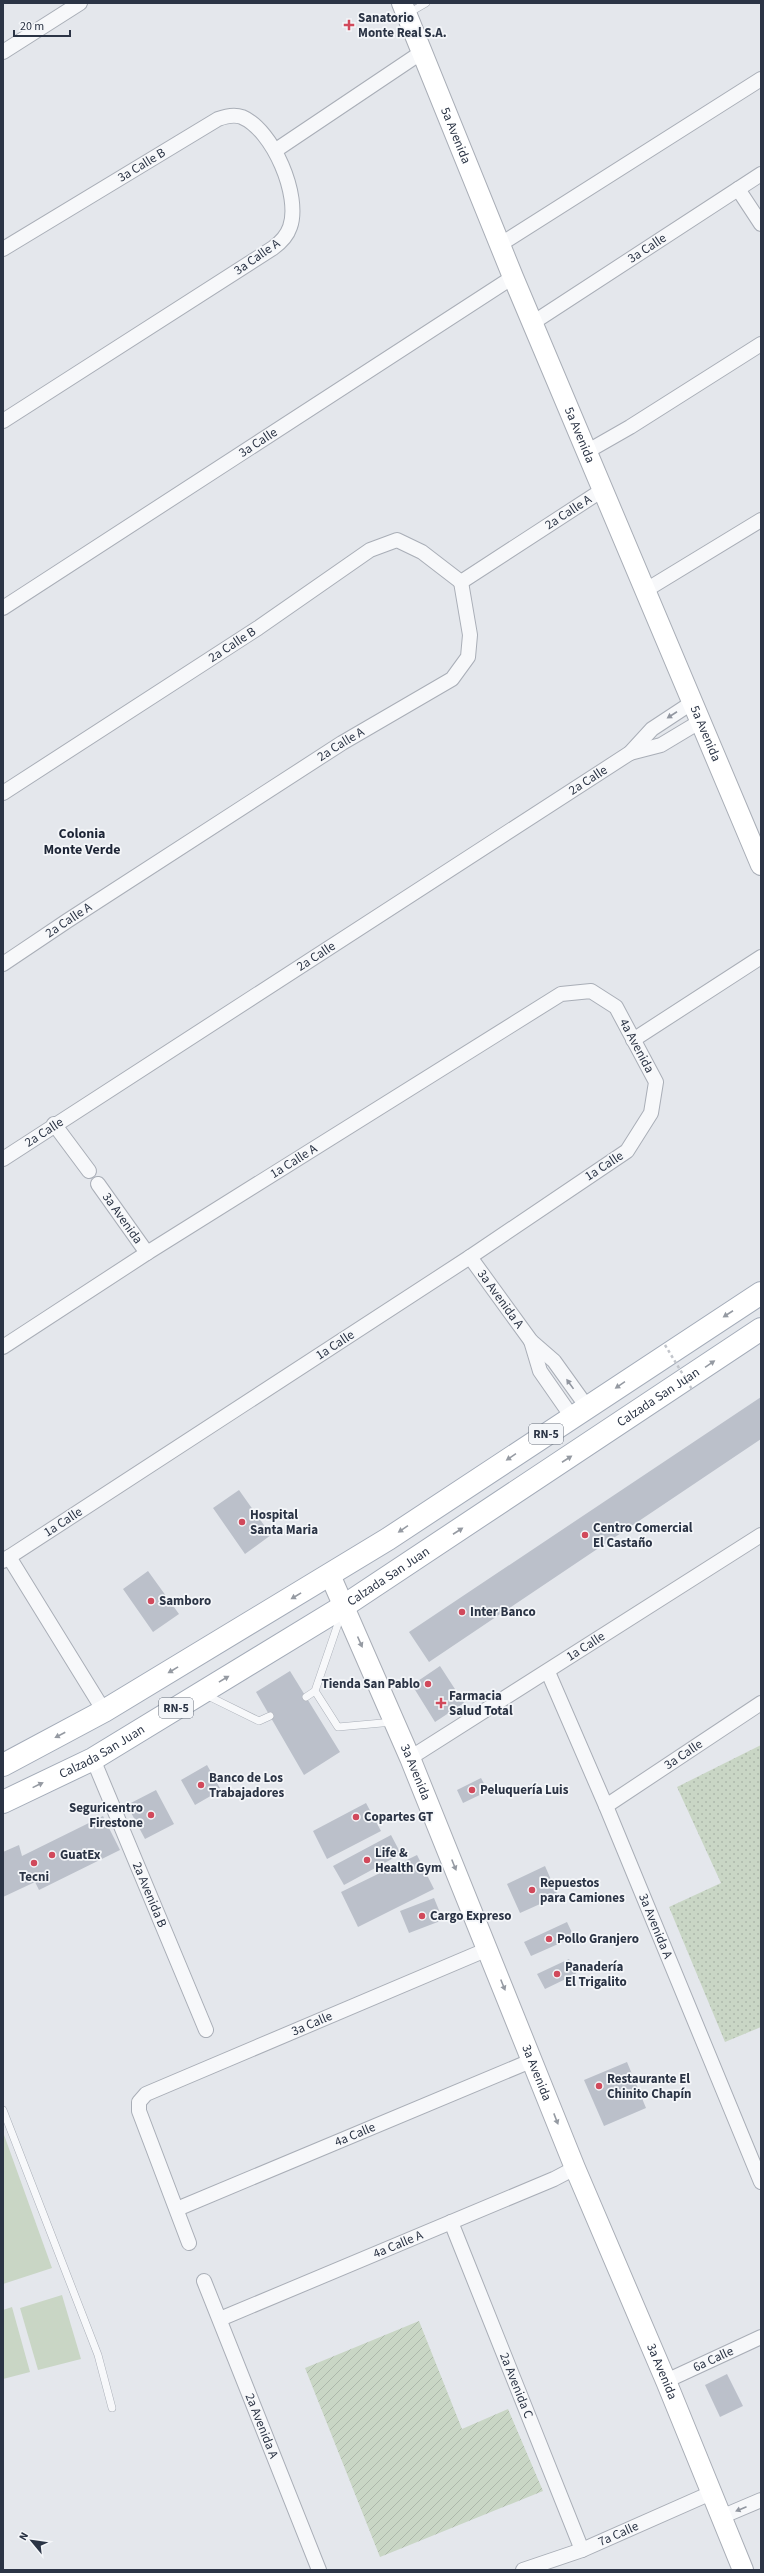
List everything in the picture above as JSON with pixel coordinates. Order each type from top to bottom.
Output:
[{"type":"main road","name":"5a Avenida","points":[[405,9],[501,244],[513,277],[534,322],[761,865]]},
{"type":"main road","name":"RN-5","points":[[3,1765],[104,1712],[395,1535],[761,1293]]},
{"type":"main road","name":"Calzada San Juan","points":[[3,1802],[93,1759],[344,1606],[761,1329]]},
{"type":"main road","name":"3a Avenida","points":[[330,1575],[410,1758],[533,2060],[575,2168],[666,2381],[743,2570]]},
{"type":"street","points":[[3,52],[80,3]]},
{"type":"street","points":[[276,150],[422,52]]},
{"type":"street","points":[[501,244],[761,79]]},
{"type":"street","name":"3a Calle B","points":[[3,249],[218,119],[230,115],[242,117],[276,150]]},
{"type":"street","name":"3a Calle A","points":[[3,421],[266,252],[283,239],[290,228],[294,206],[276,150]]},
{"type":"street","name":"3a Calle","points":[[534,322],[761,174]]},
{"type":"street","points":[[738,189],[761,224]]},
{"type":"street","name":"3a Calle","points":[[3,608],[513,277]]},
{"type":"street","points":[[588,451],[630,427],[761,344]]},
{"type":"street","name":"2a Calle A","points":[[3,964],[67,920],[342,743],[452,679],[468,658],[470,635],[461,582],[604,489]]},
{"type":"street","points":[[646,590],[761,520]]},
{"type":"street","name":"2a Calle B","points":[[3,793],[258,628],[370,550],[397,540],[422,552],[461,582]]},
{"type":"street","name":"2a Calle","points":[[3,1159],[54,1124],[630,753],[652,728],[693,702]]},
{"type":"street","name":"2a Calle","points":[[630,753],[661,745],[701,721]]},
{"type":"street","points":[[633,1040],[761,957]]},
{"type":"street","name":"4a Avenida","points":[[591,991],[616,1006],[656,1082],[651,1113]]},
{"type":"street","name":"1a Calle A","points":[[3,1347],[148,1253],[561,994],[591,991]]},
{"type":"street","name":"1a Calle","points":[[6,1559],[470,1257],[627,1151],[651,1113]]},
{"type":"street","points":[[54,1124],[89,1171]]},
{"type":"street","name":"3a Avenida","points":[[98,1184],[148,1253]]},
{"type":"street","name":"3a Avenida A","points":[[470,1257],[531,1341],[554,1361],[579,1412]]},
{"type":"street","name":"1a Calle","points":[[410,1758],[548,1672],[761,1535]]},
{"type":"street","points":[[6,1559],[104,1712]]},
{"type":"street","name":"3a Avenida A","points":[[548,1672],[606,1806],[761,2180]]},
{"type":"street","name":"3a Calle","points":[[606,1806],[761,1703]]},
{"type":"street","name":"2a Avenida B","points":[[93,1759],[206,2030]]},
{"type":"street","name":"3a Calle","points":[[177,2209],[139,2111],[139,2102],[146,2094],[488,1949]]},
{"type":"street","name":"4a Calle","points":[[177,2209],[533,2060]]},
{"type":"street","name":"4a Calle A","points":[[220,2319],[575,2168]]},
{"type":"street","points":[[177,2209],[189,2243]]},
{"type":"street","name":"2a Avenida C","points":[[451,2222],[582,2550]]},
{"type":"street","name":"2a Avenida A","points":[[204,2281],[319,2570]]},
{"type":"street","name":"6a Calle","points":[[666,2381],[761,2337]]},
{"type":"street","name":"7a Calle","points":[[523,2570],[582,2550],[712,2493]]},
{"type":"street","points":[[721,2517],[761,2500]]},
{"type":"lane","points":[[405,9],[426,3]]},
{"type":"lane","points":[[306,1697],[315,1691],[344,1606]]},
{"type":"lane","points":[[315,1691],[338,1727],[394,1722]]},
{"type":"lane","points":[[202,1693],[259,1722],[270,1716]]},
{"type":"lane","points":[[3,2110],[98,2355],[112,2408]]},
{"type":"path","points":[[665,1345],[693,1392]]},
{"type":"green space","points":[[761,1745],[761,2027],[725,2042],[669,1907],[721,1883],[677,1787]]},
{"type":"green space","points":[[3,2132],[52,2268],[3,2284]]},
{"type":"green space","points":[[62,2295],[81,2359],[38,2370],[20,2308]]},
{"type":"green space","points":[[12,2307],[30,2372],[3,2379],[3,2310]]},
{"type":"green space","points":[[419,2321],[462,2429],[508,2409],[543,2491],[380,2557],[305,2368]]},
{"type":"building","name":"Centro Comercial El Castaño","points":[[761,1397],[761,1439],[429,1662],[409,1632]]},
{"type":"building","name":"Hospital Santa Maria","points":[[239,1490],[271,1535],[245,1554],[213,1508]]},
{"type":"building","name":"Samboro","points":[[148,1571],[179,1614],[153,1632],[123,1589]]},
{"type":"building","points":[[440,1666],[464,1703],[435,1722],[412,1685]]},
{"type":"building","points":[[290,1671],[340,1752],[304,1775],[256,1692]]},
{"type":"building","name":"Banco de Los Trabajadores","points":[[207,1765],[221,1790],[195,1805],[181,1780]]},
{"type":"building","name":"Peluquería Luis","points":[[481,1778],[488,1791],[463,1803],[457,1790]]},
{"type":"building","name":"Seguricentro Firestone","points":[[156,1790],[174,1824],[145,1839],[127,1805]]},
{"type":"building","name":"Copartes GT","points":[[366,1803],[381,1831],[327,1859],[313,1831]]},
{"type":"building","points":[[103,1816],[120,1850],[39,1890],[35,1882],[3,1897],[3,1852],[19,1845],[22,1856]]},
{"type":"building","name":"Life & Health Gym","points":[[391,1835],[401,1854],[344,1885],[333,1866]]},
{"type":"building","points":[[417,1855],[434,1889],[358,1927],[341,1892]]},
{"type":"building","name":"Repuestos para Camiones","points":[[545,1866],[558,1896],[520,1913],[507,1884]]},
{"type":"building","name":"Cargo Expreso","points":[[434,1898],[443,1920],[409,1933],[400,1911]]},
{"type":"building","name":"Pollo Granjero","points":[[567,1922],[574,1937],[531,1956],[524,1942]]},
{"type":"building","name":"Panadería El Trigalito","points":[[569,1959],[576,1974],[545,1989],[537,1974]]},
{"type":"building","points":[[627,2062],[646,2108],[604,2126],[584,2080]]},
{"type":"building","points":[[727,2374],[743,2406],[720,2417],[705,2385]]},
{"type":"place","name":"Sanatorio Monte Real S.A.","points":[[349,25]]},
{"type":"place","name":"Hospital Santa Maria","points":[[242,1522]]},
{"type":"place","name":"Centro Comercial El Castaño","points":[[585,1535]]},
{"type":"place","name":"Samboro","points":[[151,1601]]},
{"type":"place","name":"Inter Banco","points":[[462,1612]]},
{"type":"place","name":"Tienda San Pablo","points":[[428,1684]]},
{"type":"place","name":"Farmacia Salud Total","points":[[441,1703]]},
{"type":"place","name":"Banco de Los Trabajadores","points":[[201,1785]]},
{"type":"place","name":"Peluquería Luis","points":[[472,1790]]},
{"type":"place","name":"Seguricentro Firestone","points":[[151,1815]]},
{"type":"place","name":"Copartes GT","points":[[356,1817]]},
{"type":"place","name":"GuatEx","points":[[52,1855]]},
{"type":"place","name":"Life & Health Gym","points":[[367,1860]]},
{"type":"place","name":"Tecni","points":[[34,1863]]},
{"type":"place","name":"Repuestos para Camiones","points":[[532,1890]]},
{"type":"place","name":"Cargo Expreso","points":[[422,1916]]},
{"type":"place","name":"Pollo Granjero","points":[[549,1939]]},
{"type":"place","name":"Panadería El Trigalito","points":[[557,1974]]},
{"type":"place","name":"Restaurante El Chinito Chapín","points":[[599,2086]]},
{"type":"district","name":"Colonia Monte Verde","points":[[82,842]]}]
